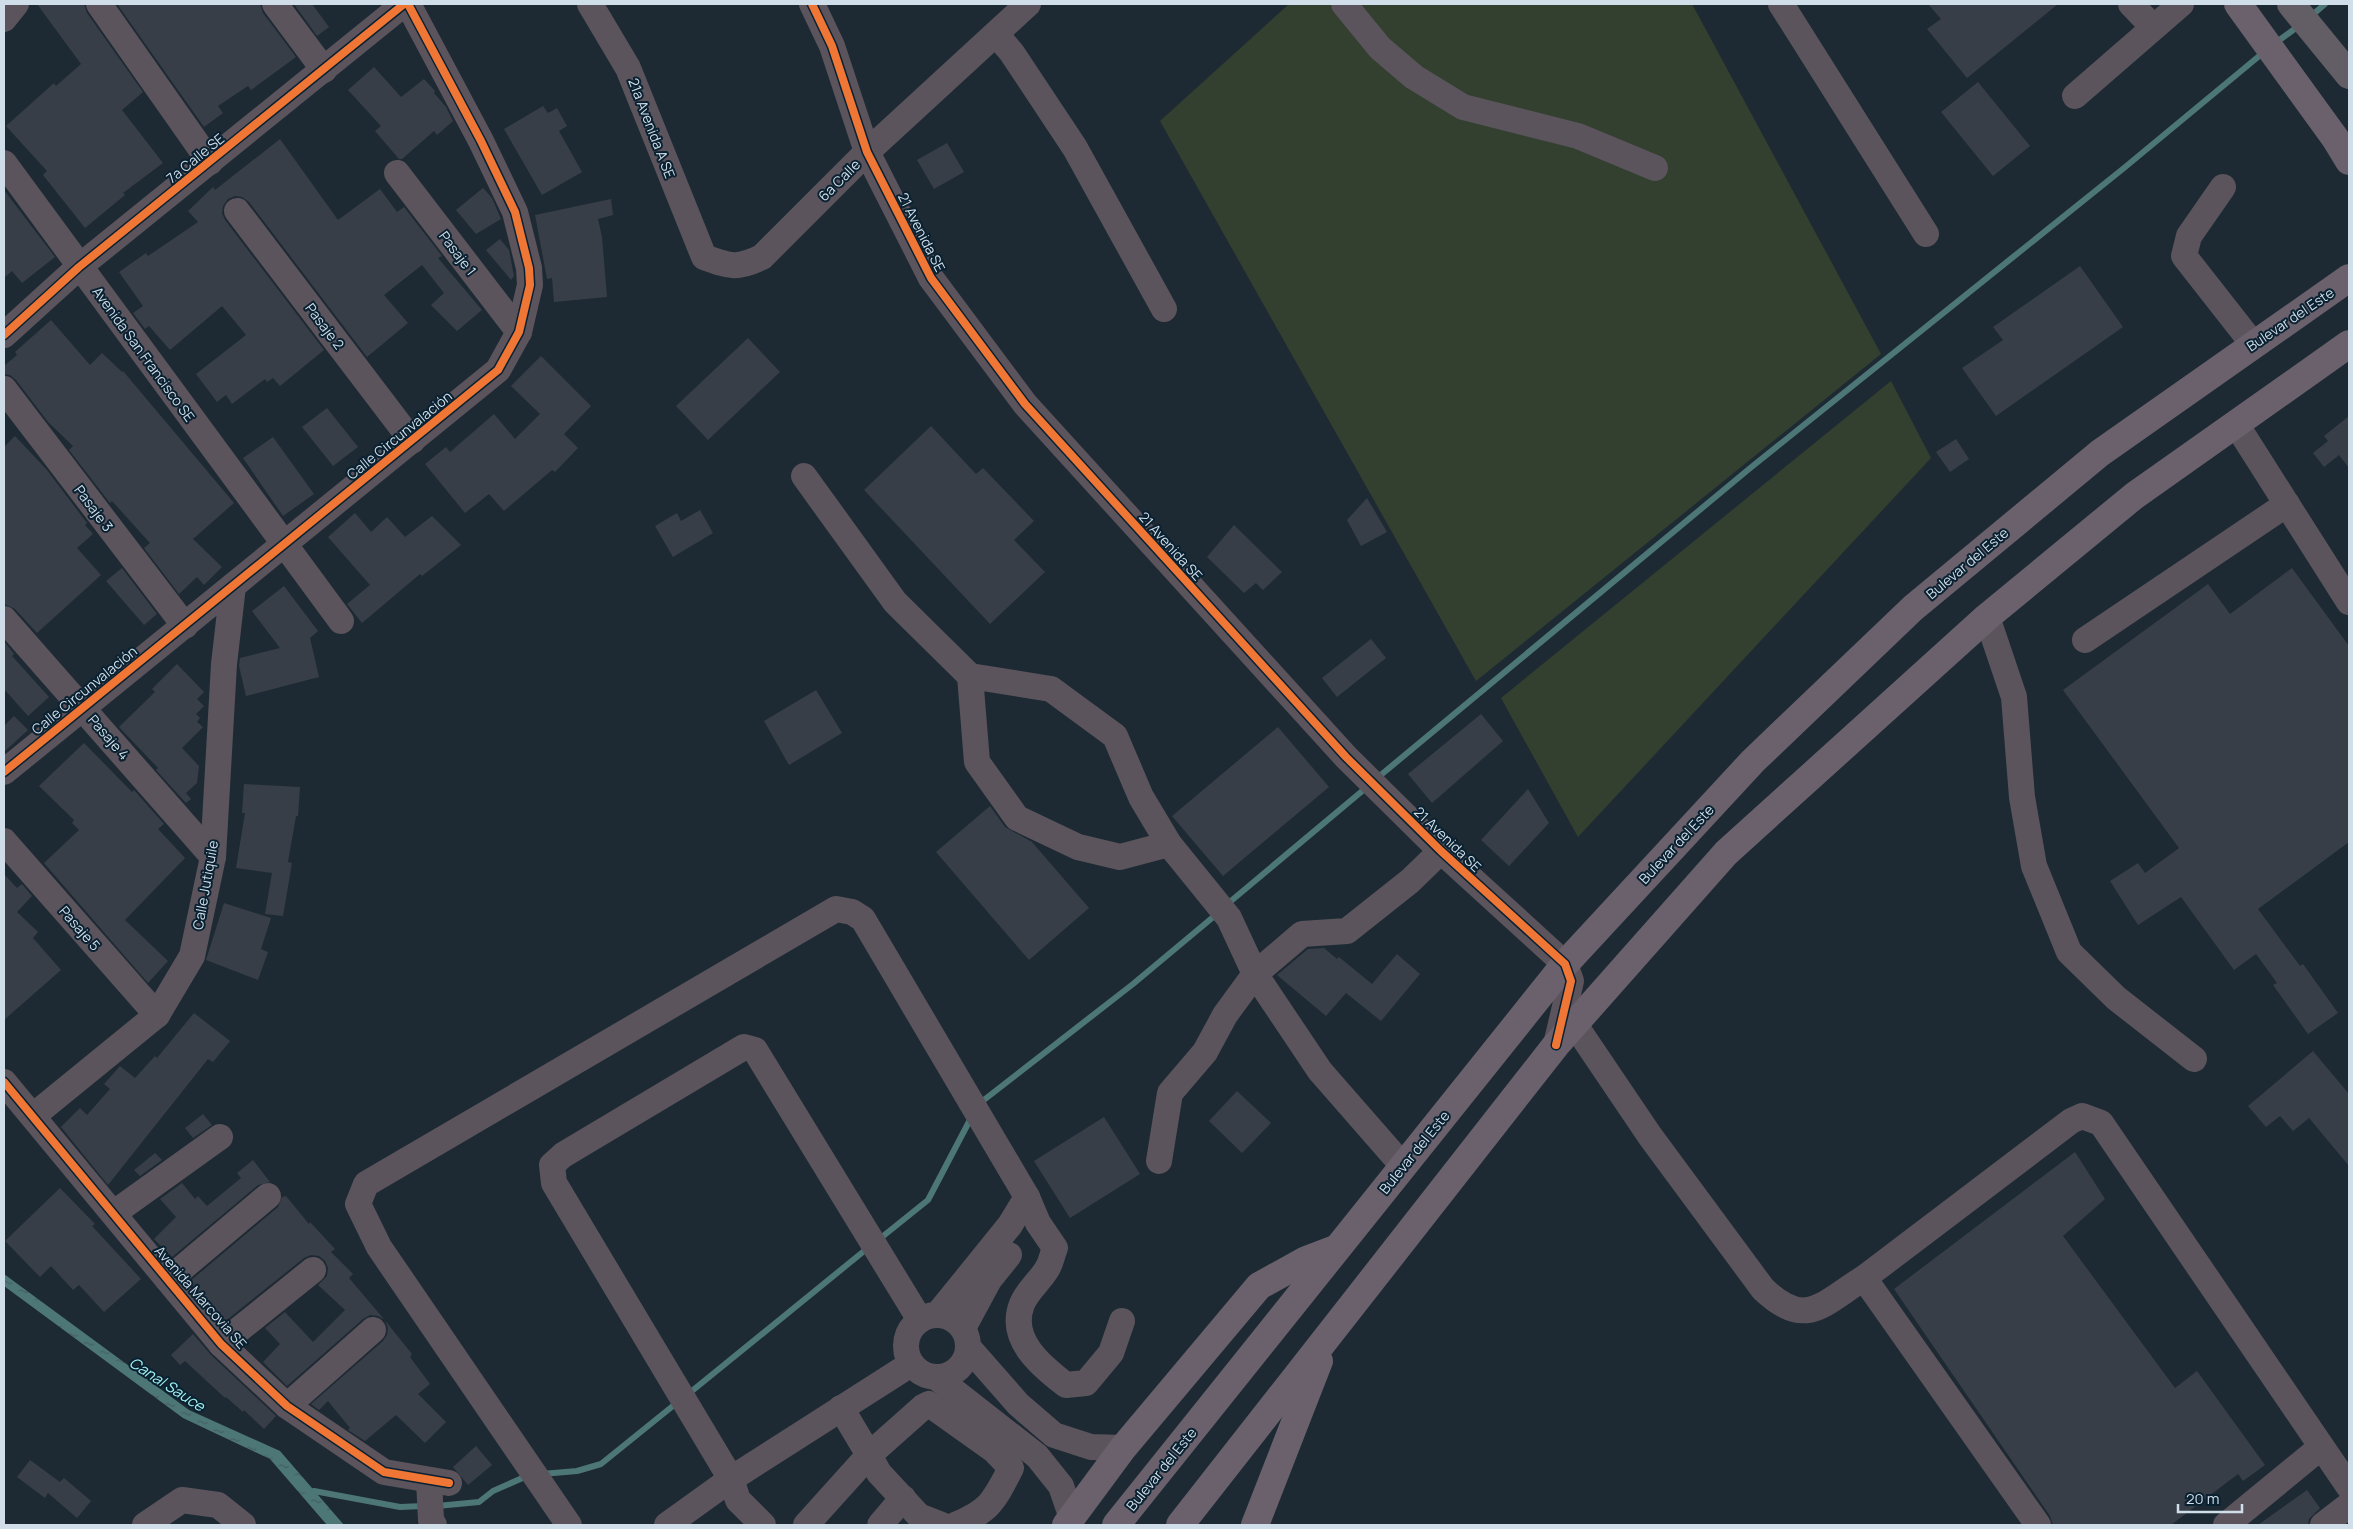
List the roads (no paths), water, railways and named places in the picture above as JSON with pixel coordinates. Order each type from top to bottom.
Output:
[{"type":"highway","points":[[2238,4],[2335,138],[2349,161]]},
{"type":"highway","points":[[2318,300],[2349,256]]},
{"type":"highway","name":"Bulevar del Este","points":[[1116,1525],[1565,964],[1753,761],[1914,608],[2100,454],[2253,344],[2349,278]]},
{"type":"highway","points":[[1180,1525],[1556,1046],[1726,852],[1987,618],[2134,496],[2349,344]]},
{"type":"highway","points":[[1070,1523],[1123,1448],[1259,1286],[1306,1260],[1338,1247]]},
{"type":"highway","points":[[1256,1525],[1330,1334]]},
{"type":"highway","points":[[1133,1525],[1190,1448],[1218,1398]]},
{"type":"main road","points":[[2292,4],[2349,75]]},
{"type":"street","points":[[4,19],[16,4]]},
{"type":"street","points":[[99,4],[210,162]]},
{"type":"street","points":[[276,4],[324,70]]},
{"type":"street","name":"7a Calle SE","points":[[4,335],[79,267],[404,4]]},
{"type":"street","name":"Calle Circunvalación","points":[[4,772],[498,370],[519,332],[530,285],[529,268],[515,212],[481,141],[408,4]]},
{"type":"street","name":"21a Avenida A SE","points":[[590,4],[628,68],[704,257]]},
{"type":"street","name":"21 Avenida SE","points":[[812,4],[832,46],[867,152],[931,278],[1025,404],[1346,757],[1441,851],[1565,964]]},
{"type":"street","name":"6a Calle","points":[[704,257],[726,265],[743,266],[762,256],[867,152],[1028,4]]},
{"type":"street","points":[[1344,4],[1380,48],[1414,77],[1463,107],[1578,136],[1655,168]]},
{"type":"street","points":[[1781,4],[1926,234]]},
{"type":"street","points":[[2131,4],[2153,27]]},
{"type":"street","points":[[2075,96],[2181,4]]},
{"type":"street","points":[[996,34],[1012,53],[1075,148],[1164,309]]},
{"type":"street","name":"Avenida San Francisco SE","points":[[4,163],[342,621]]},
{"type":"street","name":"Pasaje 1","points":[[397,173],[519,332]]},
{"type":"street","points":[[2223,187],[2189,236],[2184,256],[2253,344]]},
{"type":"street","name":"Pasaje 2","points":[[238,211],[412,441]]},
{"type":"street","name":"Pasaje 3","points":[[4,389],[185,626]]},
{"type":"street","points":[[2236,424],[2349,602]]},
{"type":"street","points":[[804,476],[896,602],[970,676],[1052,689],[1115,736],[1142,797],[1169,844],[1229,918],[1255,974],[1320,1071],[1403,1166]]},
{"type":"street","points":[[2085,640],[2286,504]]},
{"type":"street","name":"Calle Jutiquile","points":[[34,1116],[157,1015],[192,956],[213,857],[224,664],[233,586]]},
{"type":"street","points":[[1987,618],[2014,697],[2022,797],[2034,866],[2069,952],[2116,998],[2194,1059]]},
{"type":"street","name":"Pasaje 4","points":[[4,619],[213,857]]},
{"type":"street","points":[[970,676],[978,762],[1016,818],[1078,847],[1120,858],[1169,844]]},
{"type":"street","name":"Pasaje 5","points":[[4,841],[157,1015]]},
{"type":"street","points":[[1159,1161],[1170,1093],[1205,1052],[1225,1015],[1255,974],[1302,934],[1347,931],[1410,881],[1441,851]]},
{"type":"street","points":[[568,1525],[379,1247],[358,1204],[366,1184],[836,909],[852,912],[863,920],[1027,1197],[1038,1223],[1055,1248],[1047,1269],[1022,1303],[1018,1324],[1025,1344],[1039,1364],[1066,1385],[1086,1383],[1111,1353],[1122,1321]]},
{"type":"street","points":[[1556,1046],[1570,981],[1565,964]]},
{"type":"street","points":[[1575,1024],[1656,1144],[1763,1289],[1779,1304],[1794,1310],[1813,1311],[1864,1278],[2072,1121],[2082,1116],[2101,1123],[2349,1488]]},
{"type":"street","points":[[763,1525],[738,1500],[731,1479],[554,1183],[552,1165],[563,1155],[744,1047],[755,1050],[929,1317]]},
{"type":"street","name":"Avenida Marcovia SE","points":[[4,1082],[221,1344],[287,1406],[384,1472],[434,1501]]},
{"type":"street","points":[[114,1213],[220,1137]]},
{"type":"street","points":[[168,1280],[268,1196]]},
{"type":"street","points":[[1027,1197],[1010,1225],[929,1317],[912,1327],[906,1345],[911,1364],[918,1371],[936,1377],[1037,1456],[1061,1486],[1070,1523]]},
{"type":"street","points":[[936,1377],[946,1376],[962,1365],[966,1338],[989,1280],[1021,1238],[1038,1223]]},
{"type":"street","points":[[221,1344],[313,1270]]},
{"type":"street","points":[[1864,1278],[2038,1525]]},
{"type":"street","points":[[929,1317],[948,1316],[1018,1404],[1054,1435],[1091,1447],[1123,1448]]},
{"type":"street","points":[[287,1406],[373,1330]]},
{"type":"street","points":[[666,1525],[731,1479],[911,1364]]},
{"type":"street","points":[[806,1525],[869,1455],[923,1407],[929,1404],[994,1451],[1011,1468],[994,1500],[974,1517],[955,1525]]},
{"type":"street","points":[[841,1408],[879,1473],[919,1516],[942,1525]]},
{"type":"street","points":[[2226,1525],[2321,1447]]},
{"type":"street","points":[[880,1525],[903,1498]]},
{"type":"street","points":[[145,1525],[182,1500],[218,1505],[243,1525]]},
{"type":"street","points":[[2324,1525],[2349,1505]]},
{"type":"water","points":[[4,1274],[189,1410],[280,1451],[344,1525],[327,1525],[270,1459],[183,1418],[4,1286]]},
{"type":"waterway","points":[[2310,17],[2325,4]]},
{"type":"waterway","points":[[2274,44],[2300,25]]},
{"type":"waterway","points":[[1376,779],[1749,469],[2124,168],[2264,52]]},
{"type":"waterway","points":[[1225,906],[1367,787]]},
{"type":"waterway","points":[[980,1103],[1133,984],[1218,913]]},
{"type":"waterway","points":[[877,1241],[928,1200],[972,1116]]},
{"type":"waterway","points":[[687,1395],[869,1247]]},
{"type":"waterway","points":[[542,1474],[577,1471],[601,1464],[679,1401]]},
{"type":"waterway","points":[[437,1506],[479,1502],[493,1491],[527,1476]]},
{"type":"waterway","points":[[314,1491],[400,1507],[424,1506]]},
{"type":"water label","name":"Canal Sauce","points":[[167,1384]]}]
